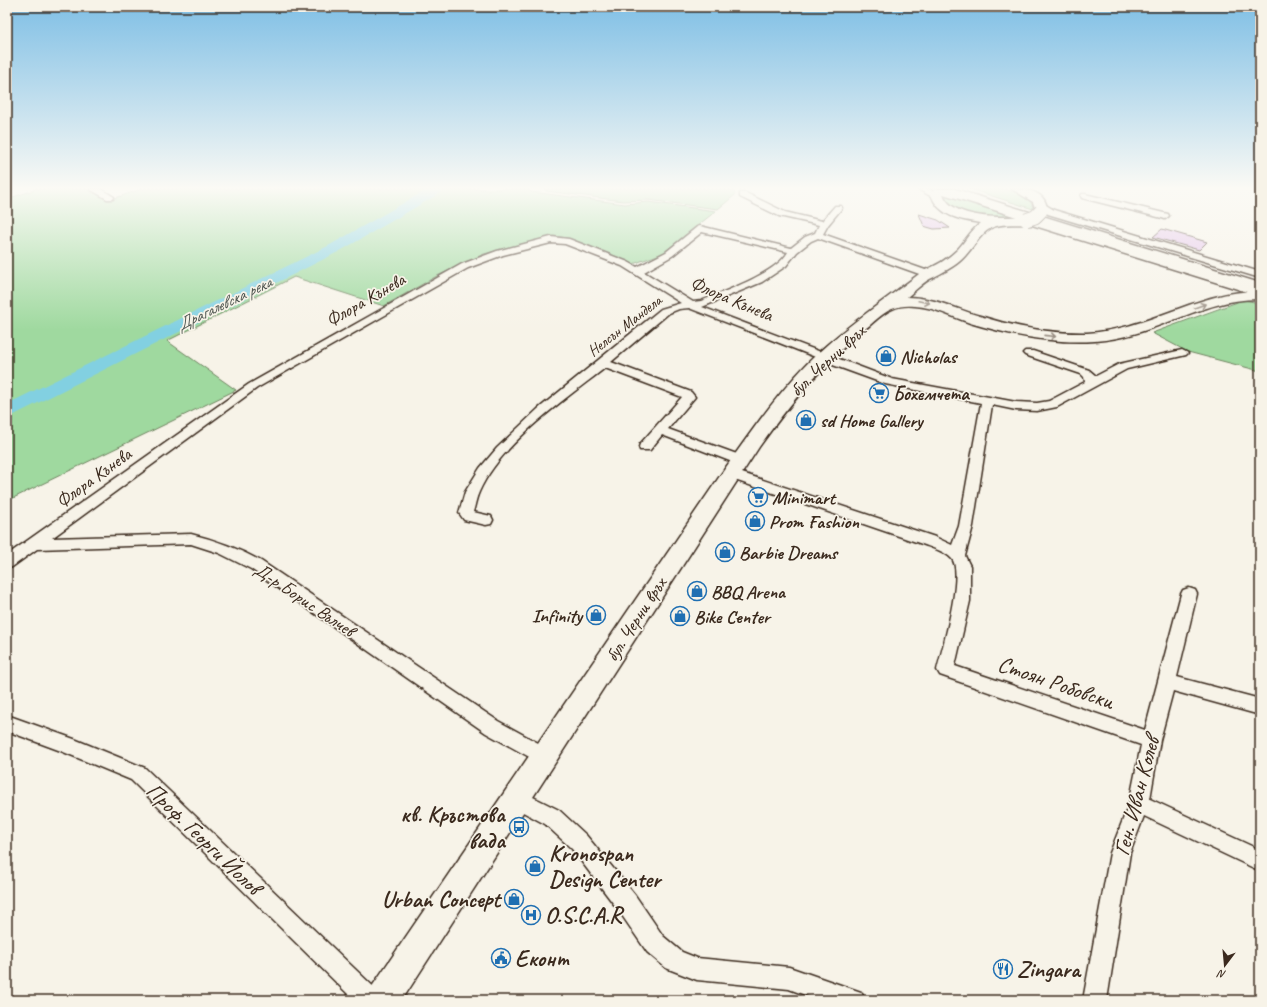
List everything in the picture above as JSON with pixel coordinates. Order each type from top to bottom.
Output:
[{"type":"highway","points":[[1086,236],[1260,288]]},
{"type":"highway","points":[[1115,236],[1260,280]]},
{"type":"main road","name":"бул. Черни връх","points":[[928,274],[930,268],[955,246],[963,236]]},
{"type":"main road","name":"бул. Черни връх","points":[[383,1000],[736,467],[789,394],[824,357],[928,274],[938,270],[962,253],[975,236]]},
{"type":"main road","points":[[886,306],[905,301],[918,301],[930,303],[972,319],[1012,330],[1061,337],[1090,337],[1128,331],[1239,294],[1260,294]]},
{"type":"street","points":[[638,271],[669,254],[691,236]]},
{"type":"street","points":[[730,236],[793,251]]},
{"type":"street","name":"Нелсън Мандела","points":[[486,520],[472,518],[467,515],[469,501],[474,487],[482,474],[498,455],[566,392],[665,311],[677,306],[703,304],[748,286],[783,264],[790,257],[793,251],[810,238],[815,236]]},
{"type":"street","points":[[821,236],[928,274]]},
{"type":"street","points":[[1074,236],[1260,294]]},
{"type":"street","points":[[1131,236],[1260,275]]},
{"type":"street","name":"Флора Кънева","points":[[7,563],[253,386],[465,266],[500,253],[551,240],[570,242],[625,264],[638,271],[688,305],[824,357],[864,374],[890,382],[987,401],[1021,406],[1046,406],[1053,404],[1123,366],[1182,353]]},
{"type":"street","points":[[1029,353],[1085,372],[1090,376],[1091,383]]},
{"type":"street","points":[[603,363],[689,397],[645,446]]},
{"type":"street","points":[[660,430],[736,467],[930,541],[948,549],[958,556],[966,526],[987,401]]},
{"type":"street","name":"Д-р Борис Вълчев","points":[[35,544],[191,539],[227,549],[256,565],[492,727],[544,756]]},
{"type":"street","name":"Стоян Робовски","points":[[958,556],[962,566],[962,601],[946,670],[1151,740]]},
{"type":"street","name":"Ген. Иван Колев","points":[[1095,1000],[1120,853],[1139,804],[1151,740],[1189,594]]},
{"type":"street","points":[[1167,682],[1260,707]]},
{"type":"street","name":"Проф. Георги Йолов","points":[[7,723],[67,745],[138,774],[371,1000]]},
{"type":"street","points":[[517,798],[552,817],[579,842],[627,903],[655,944],[674,960],[698,969],[789,978],[853,1000]]},
{"type":"street","points":[[1139,804],[1260,860]]},
{"type":"green space","points":[[7,236],[684,236],[663,253],[633,264],[568,238],[554,236],[484,254],[435,277],[384,306],[294,277],[167,341],[236,390],[7,501]]},
{"type":"green space","points":[[1243,300],[1260,303],[1260,371],[1188,352],[1152,333]]},
{"type":"building","points":[[1186,236],[1207,242],[1199,250],[1153,237]]},
{"type":"waterway","name":"Драгалевска река","points":[[7,411],[335,248],[356,236]]},
{"type":"place","name":"Nicholas","points":[[886,356]]},
{"type":"place","name":"Бохемчета","points":[[879,393]]},
{"type":"place","name":"sd Home Gallery","points":[[806,420]]},
{"type":"place","name":"Minimart","points":[[758,497]]},
{"type":"place","name":"Prom Fashion","points":[[755,521]]},
{"type":"place","name":"Barbie Dreams","points":[[725,552]]},
{"type":"place","name":"BBQ Arena","points":[[697,591]]},
{"type":"place","name":"Infinity","points":[[596,615]]},
{"type":"place","name":"Bike Center","points":[[680,616]]},
{"type":"place","name":"кв. Кръстова вада","points":[[519,827]]},
{"type":"place","name":"Kronospan Design Center","points":[[535,866]]},
{"type":"place","name":"Urban Concept","points":[[514,899]]},
{"type":"place","name":"O.S.C.A.R","points":[[531,915]]},
{"type":"place","name":"Еконт","points":[[501,958]]},
{"type":"place","name":"Zingara","points":[[1003,969]]}]
